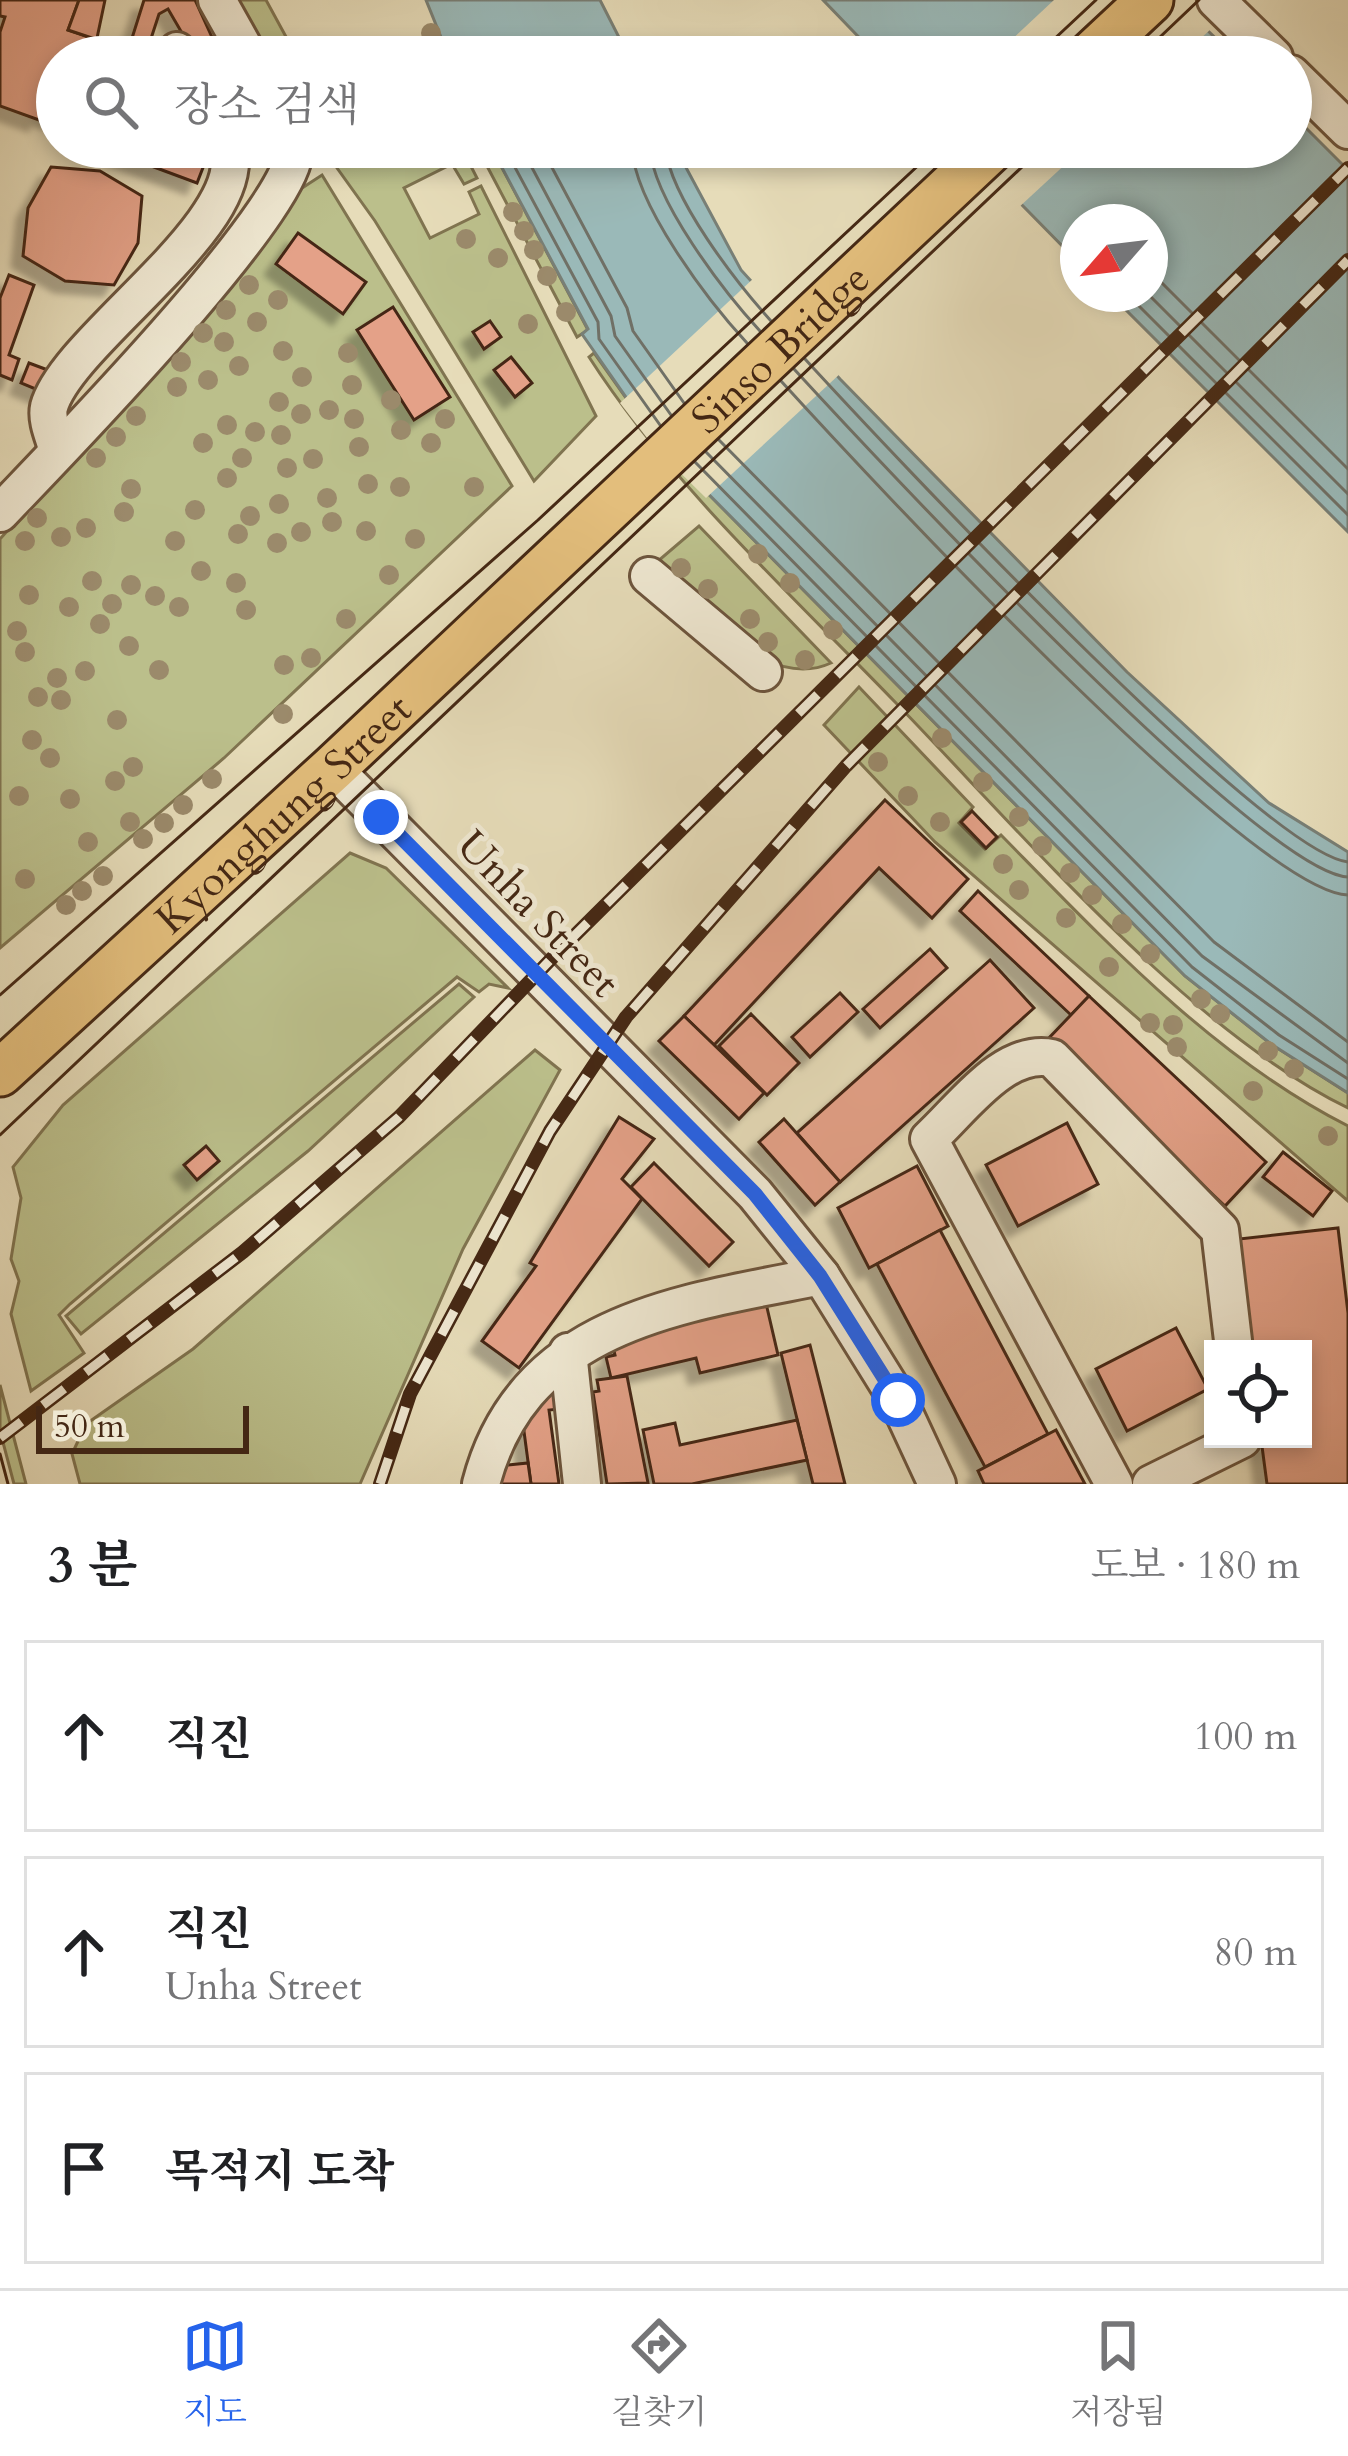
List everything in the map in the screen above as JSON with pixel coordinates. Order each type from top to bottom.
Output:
[{"type":"main road","points":[[1111,36],[1150,0]]},
{"type":"main road","name":"Sinso Bridge","points":[[565,549],[971,168]]},
{"type":"main road","name":"Kyonghung Street","points":[[0,1073],[565,549]]},
{"type":"street","points":[[217,0],[237,36]]},
{"type":"street","points":[[1216,0],[1253,36]]},
{"type":"street","points":[[1312,95],[1348,130]]},
{"type":"street","points":[[58,451],[47,413],[58,382],[174,263],[231,175],[230,168]]},
{"type":"street","points":[[0,513],[241,247],[287,179],[289,168]]},
{"type":"street","points":[[649,576],[763,672]]},
{"type":"street","name":"Unha Street","points":[[333,768],[755,1194],[820,1276],[898,1400],[937,1484]]},
{"type":"street","points":[[1114,1484],[929,1139],[1013,1062],[1035,1054],[1052,1058],[1220,1230],[1233,1340]]},
{"type":"street","points":[[481,1484],[505,1424],[533,1384],[568,1352],[605,1330],[653,1313],[820,1276]]},
{"type":"street","points":[[568,1352],[582,1484]]},
{"type":"street","points":[[1151,1484],[1224,1448]]},
{"type":"green space","points":[[232,0],[266,0],[286,36],[252,36]]},
{"type":"green space","points":[[337,168],[444,168],[404,188],[430,238],[479,214],[469,192],[481,186],[596,416],[534,481],[375,221]]},
{"type":"green space","points":[[454,168],[472,168],[477,178],[464,184]]},
{"type":"green space","points":[[488,168],[502,168],[588,330],[577,337]]},
{"type":"green space","points":[[322,175],[512,486],[224,758],[0,948],[0,539],[108,419],[293,194]]},
{"type":"green space","points":[[594,353],[658,443],[1185,976],[1271,1044],[1348,1093],[1348,1108],[1227,1030],[1109,925],[695,494],[622,404],[589,357]]},
{"type":"green space","points":[[699,526],[831,663],[806,669],[757,656],[710,622],[651,567]]},
{"type":"green space","points":[[859,687],[973,807],[959,823],[985,849],[1001,835],[1121,956],[1207,1032],[1252,1067],[1348,1126],[1348,1201],[935,842],[824,725]]},
{"type":"green space","points":[[350,853],[386,868],[508,988],[489,984],[479,992],[457,977],[70,1304],[59,1315],[84,1353],[31,1391],[11,1314],[19,1281],[11,1259],[21,1198],[13,1167],[63,1105]]},
{"type":"green space","points":[[459,984],[474,997],[308,1151],[81,1334],[66,1316]]},
{"type":"green space","points":[[535,1050],[560,1070],[463,1249],[360,1484],[80,1484],[72,1454],[86,1424],[193,1349]]},
{"type":"green space","points":[[0,1385],[26,1484],[14,1484],[0,1431]]},
{"type":"water","points":[[426,0],[600,0],[618,36],[441,36]]},
{"type":"water","points":[[823,0],[1176,0],[1213,36],[858,36]]},
{"type":"water","points":[[1312,134],[1348,170],[1348,532],[1128,312],[1168,312],[1168,204],[1060,204],[1060,244],[986,168],[1312,168]]},
{"type":"water","points":[[502,168],[686,168],[741,270],[840,379],[1127,672],[1269,803],[1348,852],[1348,1093],[1271,1044],[1185,976],[658,443],[582,334],[588,329]]},
{"type":"pier","points":[[1054,0],[1185,0],[1213,27],[1203,36],[1015,36]]},
{"type":"pier","points":[[979,168],[1061,168],[1017,209]]},
{"type":"pier","points":[[755,277],[842,372],[706,498],[654,447],[620,403]]},
{"type":"building","points":[[0,0],[79,0],[68,30],[86,36],[36,36],[36,119],[0,106],[0,32],[5,17],[0,16]]},
{"type":"building","points":[[79,0],[105,0],[97,36],[68,30]]},
{"type":"building","points":[[144,0],[195,0],[211,36],[184,36],[168,9],[159,14],[152,36],[133,36]]},
{"type":"building","points":[[50,168],[100,171],[142,196],[138,243],[114,285],[65,281],[23,256],[28,208]]},
{"type":"building","points":[[157,168],[203,168],[197,183]]},
{"type":"building","points":[[298,233],[366,282],[343,314],[276,264]]},
{"type":"building","points":[[9,275],[34,285],[9,355],[19,359],[12,380],[0,375],[0,298]]},
{"type":"building","points":[[393,307],[450,397],[414,420],[357,330]]},
{"type":"building","points":[[490,321],[501,337],[484,349],[473,332]]},
{"type":"building","points":[[511,357],[532,383],[515,397],[494,370]]},
{"type":"building","points":[[29,363],[53,372],[45,393],[21,383]]},
{"type":"building","points":[[885,800],[968,879],[932,918],[879,868],[714,1045],[684,1016]]},
{"type":"building","points":[[972,811],[997,837],[986,848],[961,822]]},
{"type":"building","points":[[978,891],[1089,996],[1071,1015],[960,911]]},
{"type":"building","points":[[930,949],[947,968],[880,1028],[863,1009]]},
{"type":"building","points":[[990,960],[1034,1008],[840,1182],[797,1133]]},
{"type":"building","points":[[840,993],[858,1012],[810,1057],[792,1037]]},
{"type":"building","points":[[1089,996],[1266,1162],[1225,1206],[1048,1039]]},
{"type":"building","points":[[751,1014],[799,1063],[767,1095],[719,1046]]},
{"type":"building","points":[[684,1016],[764,1093],[739,1119],[659,1041]]},
{"type":"building","points":[[619,1117],[654,1139],[622,1179],[642,1199],[519,1368],[482,1341],[536,1266],[530,1263]]},
{"type":"building","points":[[784,1119],[840,1182],[815,1205],[759,1142]]},
{"type":"building","points":[[1067,1123],[1098,1184],[1018,1226],[986,1165]]},
{"type":"building","points":[[206,1146],[219,1161],[197,1180],[184,1165]]},
{"type":"building","points":[[1283,1152],[1332,1191],[1313,1216],[1263,1177]]},
{"type":"building","points":[[654,1163],[733,1242],[709,1266],[631,1187]]},
{"type":"building","points":[[917,1166],[948,1226],[869,1268],[838,1208]]},
{"type":"building","points":[[1338,1228],[1348,1313],[1348,1484],[1267,1484],[1262,1448],[1312,1448],[1312,1340],[1250,1340],[1239,1239]]},
{"type":"building","points":[[940,1230],[1048,1434],[985,1467],[877,1264]]},
{"type":"building","points":[[765,1299],[778,1355],[700,1373],[696,1358],[611,1378],[606,1357],[615,1355],[610,1335]]},
{"type":"building","points":[[1176,1328],[1204,1381],[1204,1391],[1127,1431],[1096,1369]]},
{"type":"building","points":[[810,1345],[845,1484],[813,1484],[781,1353]]},
{"type":"building","points":[[627,1376],[648,1483],[607,1484],[593,1392],[599,1391],[597,1380]]},
{"type":"building","points":[[557,1393],[560,1409],[549,1410],[559,1484],[531,1484],[521,1409],[535,1396]]},
{"type":"building","points":[[797,1420],[807,1460],[692,1484],[654,1484],[643,1430],[675,1423],[680,1445]]},
{"type":"building","points":[[1056,1430],[1085,1484],[984,1484],[978,1471]]},
{"type":"building","points":[[528,1463],[531,1484],[498,1484],[497,1466]]},
{"type":"tram line","points":[[1057,36],[1096,0]]},
{"type":"tram line","points":[[1161,36],[1199,0]]},
{"type":"tram line","points":[[0,995],[538,520],[915,168]]},
{"type":"tram line","points":[[0,1135],[1021,168]]},
{"type":"tram line","points":[[0,1454],[8,1484]]},
{"type":"railway","points":[[0,1438],[243,1252],[399,1117],[556,954],[1348,168]]},
{"type":"railway","points":[[380,1484],[410,1394],[550,1131],[626,1017],[846,766],[1348,260]]},
{"type":"route","points":[[381,817],[755,1194],[820,1276],[898,1400]]}]
